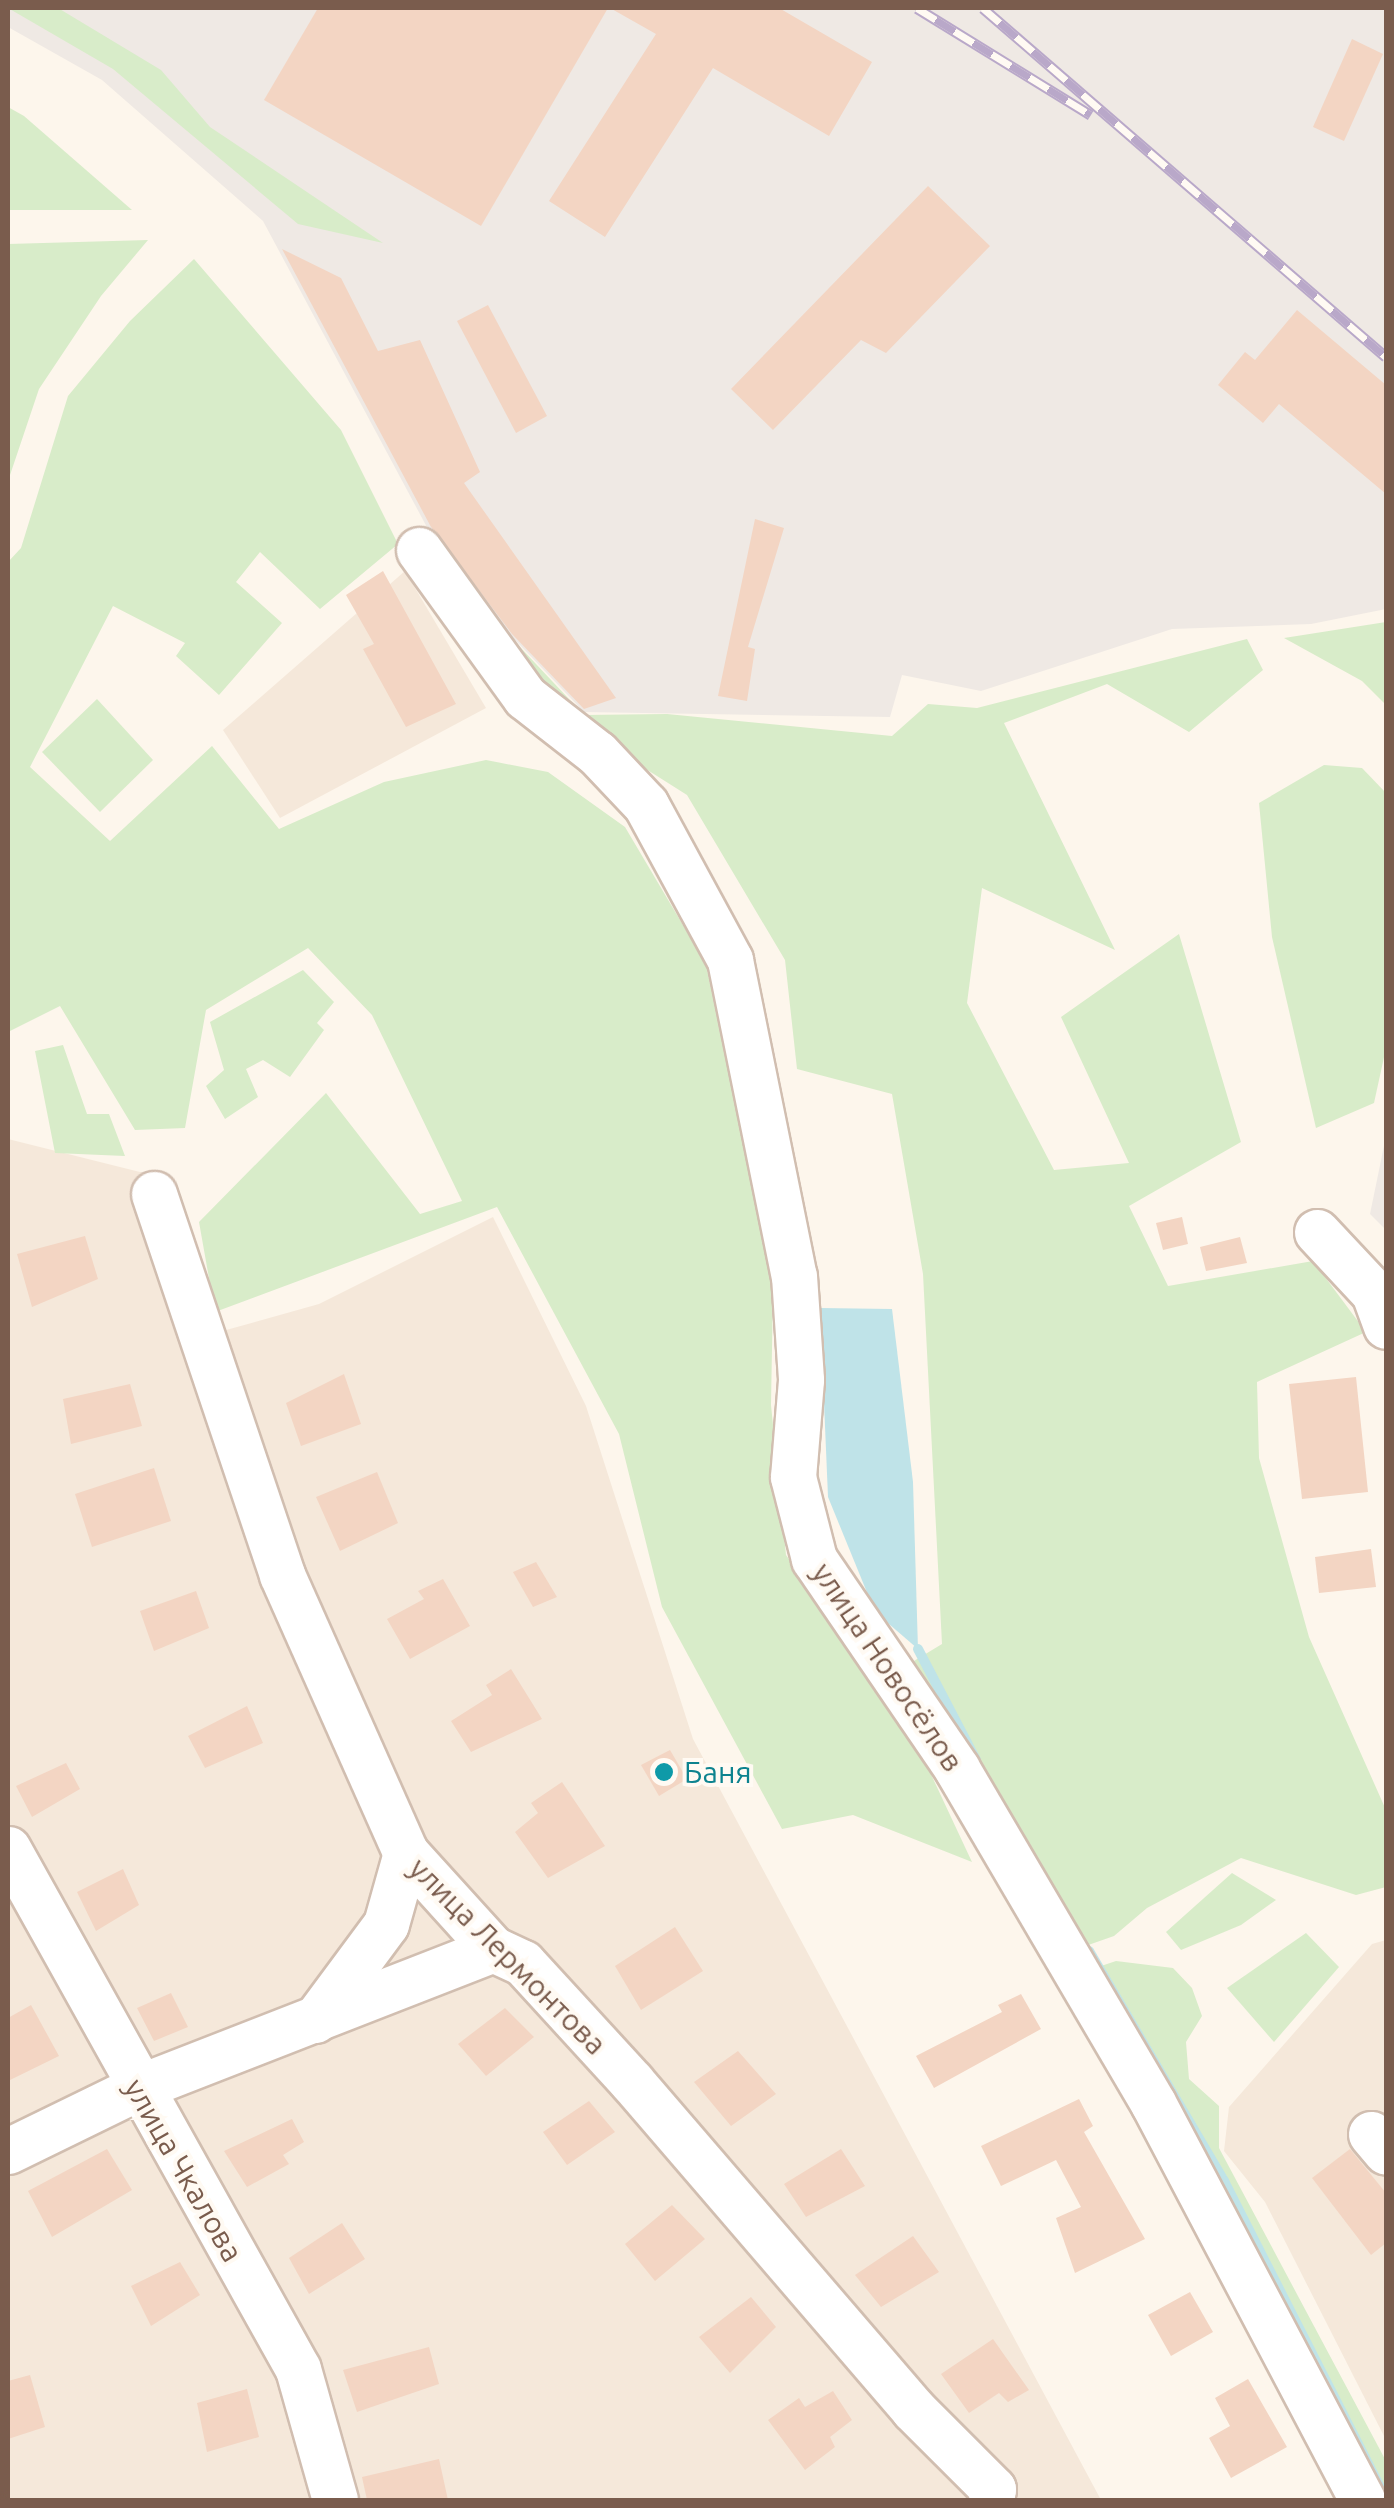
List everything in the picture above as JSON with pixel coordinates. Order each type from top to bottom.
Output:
[{"type":"street","name":"улица Новосёлов","points":[[418,550],[525,696],[596,753],[646,805],[730,960],[794,1276],[801,1380],[793,1477],[814,1559],[957,1770],[1144,2087],[1362,2500]]},
{"type":"street","name":"улица Лермонтова","points":[[154,1194],[282,1576],[406,1853],[493,1949],[523,1962],[632,2082],[912,2409],[993,2490],[991,2500]]},
{"type":"street","points":[[1317,1232],[1374,1293],[1386,1326]]},
{"type":"street","name":"улица Чкалова","points":[[8,1850],[137,2088],[298,2369],[335,2500]]},
{"type":"street","points":[[315,2020],[386,1924],[406,1853]]},
{"type":"street","points":[[8,2151],[137,2088],[493,1949]]},
{"type":"shaded area","points":[[8,8],[1386,8],[1386,609],[1311,624],[1172,629],[981,691],[902,675],[890,717],[584,712],[452,574],[263,221],[102,80],[8,27]]},
{"type":"shaded area","points":[[405,571],[486,708],[280,818],[223,730]]},
{"type":"shaded area","points":[[1386,1136],[1386,1230],[1370,1214]]},
{"type":"shaded area","points":[[8,1139],[164,1178],[219,1332],[319,1304],[493,1217],[586,1406],[693,1739],[1101,2500],[8,2500]]},
{"type":"shaded area","points":[[1386,1940],[1386,2440],[1265,2202],[1224,2151],[1229,2107],[1372,1944]]},
{"type":"green space","points":[[8,8],[58,8],[161,70],[210,127],[383,243],[298,224],[113,69]]},
{"type":"green space","points":[[8,107],[24,116],[132,210],[8,210]]},
{"type":"green space","points":[[148,240],[101,296],[39,389],[8,481],[8,244]]},
{"type":"green space","points":[[194,259],[341,430],[398,544],[320,609],[260,552],[236,582],[282,623],[219,695],[176,656],[185,643],[113,606],[30,767],[110,841],[212,746],[279,829],[384,782],[486,760],[548,772],[625,827],[706,964],[773,1291],[771,1405],[786,1555],[914,1738],[972,1862],[853,1815],[782,1829],[662,1607],[619,1434],[497,1207],[215,1312],[199,1222],[326,1093],[420,1214],[462,1201],[372,1015],[308,948],[206,1010],[185,1128],[135,1130],[60,1006],[8,1032],[8,562],[21,548],[68,396],[130,321]]},
{"type":"green space","points":[[454,577],[584,715],[667,714],[892,736],[928,704],[977,708],[1247,639],[1263,670],[1189,732],[1107,684],[1004,723],[1115,950],[982,888],[967,1003],[1054,1170],[1129,1163],[1061,1017],[1179,934],[1241,1142],[1129,1206],[1168,1286],[1313,1261],[1366,1332],[1257,1382],[1259,1458],[1309,1637],[1386,1810],[1386,1887],[1356,1895],[1241,1858],[1147,1908],[1114,1936],[1074,1950],[904,1667],[942,1644],[923,1274],[892,1094],[797,1069],[785,960],[687,795],[570,721]]},
{"type":"green space","points":[[1386,622],[1386,705],[1362,681],[1284,638]]},
{"type":"green space","points":[[97,699],[153,760],[100,812],[42,752]]},
{"type":"green space","points":[[1324,765],[1362,768],[1386,793],[1386,1048],[1374,1103],[1316,1128],[1272,937],[1259,803]]},
{"type":"green space","points":[[303,970],[334,1002],[317,1023],[324,1030],[290,1077],[263,1060],[246,1069],[258,1097],[225,1119],[206,1086],[224,1070],[210,1022]]},
{"type":"green space","points":[[63,1045],[87,1114],[109,1114],[125,1156],[55,1153],[35,1051]]},
{"type":"green space","points":[[1232,1873],[1276,1900],[1241,1925],[1181,1950],[1166,1932]]},
{"type":"green space","points":[[1306,1933],[1339,1967],[1274,2042],[1227,1988]]},
{"type":"green space","points":[[1116,1961],[1173,1968],[1192,1988],[1202,2016],[1186,2042],[1189,2079],[1219,2106],[1219,2148],[1386,2461],[1386,2500],[1373,2500],[1083,1972]]},
{"type":"water","points":[[820,1308],[892,1309],[913,1482],[918,1649],[875,1612],[828,1497]]},
{"type":"building","points":[[318,8],[608,8],[481,226],[264,100]]},
{"type":"building","points":[[610,8],[779,8],[872,62],[829,136],[713,68],[605,237],[549,201],[656,34]]},
{"type":"building","points":[[1352,39],[1383,54],[1344,141],[1313,127]]},
{"type":"building","points":[[928,186],[990,246],[886,353],[861,340],[773,430],[731,389]]},
{"type":"building","points":[[282,249],[341,278],[378,351],[420,340],[480,472],[464,483],[616,698],[584,709],[512,634],[431,527]]},
{"type":"building","points":[[488,305],[547,416],[516,433],[457,321]]},
{"type":"building","points":[[1297,310],[1386,385],[1386,494],[1279,404],[1263,423],[1218,385],[1245,352],[1255,360]]},
{"type":"building","points":[[755,519],[784,528],[748,647],[755,649],[747,701],[718,696]]},
{"type":"building","points":[[383,571],[456,704],[406,727],[363,649],[374,644],[346,595]]},
{"type":"building","points":[[1182,1217],[1188,1244],[1163,1250],[1156,1223]]},
{"type":"building","points":[[85,1236],[98,1279],[32,1307],[17,1254]]},
{"type":"building","points":[[1240,1237],[1247,1263],[1206,1271],[1200,1247]]},
{"type":"building","points":[[344,1374],[361,1424],[301,1446],[286,1403]]},
{"type":"building","points":[[1356,1377],[1368,1492],[1302,1499],[1289,1384]]},
{"type":"building","points":[[130,1384],[142,1426],[71,1444],[63,1399]]},
{"type":"building","points":[[154,1468],[171,1521],[92,1547],[75,1494]]},
{"type":"building","points":[[377,1472],[398,1523],[340,1551],[316,1497]]},
{"type":"building","points":[[1371,1549],[1376,1587],[1319,1593],[1315,1557]]},
{"type":"building","points":[[536,1562],[557,1597],[533,1607],[513,1572]]},
{"type":"building","points":[[443,1579],[470,1626],[410,1659],[387,1619],[424,1599],[418,1591]]},
{"type":"building","points":[[196,1591],[209,1628],[154,1651],[140,1611]]},
{"type":"building","points":[[511,1669],[542,1719],[471,1752],[451,1721],[492,1695],[486,1685]]},
{"type":"building","points":[[247,1706],[263,1743],[205,1768],[188,1736]]},
{"type":"building","name":"Баня","points":[[670,1750],[687,1779],[659,1796],[641,1765]]},
{"type":"building","points":[[66,1763],[80,1789],[32,1817],[16,1786]]},
{"type":"building","points":[[562,1782],[605,1846],[548,1878],[515,1832],[538,1813],[531,1803]]},
{"type":"building","points":[[123,1869],[139,1905],[96,1931],[77,1892]]},
{"type":"building","points":[[675,1927],[703,1971],[641,2010],[615,1966]]},
{"type":"building","points":[[171,1993],[188,2027],[154,2041],[137,2008]]},
{"type":"building","points":[[1021,1994],[1041,2029],[934,2088],[916,2056],[1002,2012],[998,2005]]},
{"type":"building","points":[[31,2005],[59,2056],[8,2081],[8,2018]]},
{"type":"building","points":[[505,2008],[534,2037],[486,2076],[458,2044]]},
{"type":"building","points":[[738,2051],[776,2094],[731,2126],[694,2082]]},
{"type":"building","points":[[1079,2099],[1093,2126],[1084,2132],[1145,2239],[1075,2273],[1056,2218],[1081,2207],[1056,2160],[1001,2186],[981,2146]]},
{"type":"building","points":[[589,2101],[615,2132],[567,2165],[543,2132]]},
{"type":"building","points":[[292,2119],[304,2142],[283,2155],[289,2164],[247,2187],[224,2151]]},
{"type":"building","points":[[107,2149],[132,2190],[52,2237],[28,2191]]},
{"type":"building","points":[[841,2149],[865,2186],[806,2217],[784,2184]]},
{"type":"building","points":[[1350,2149],[1386,2193],[1386,2243],[1371,2255],[1312,2178]]},
{"type":"building","points":[[672,2205],[705,2239],[655,2281],[625,2244]]},
{"type":"building","points":[[342,2223],[365,2259],[309,2294],[289,2258]]},
{"type":"building","points":[[913,2236],[939,2272],[881,2307],[855,2275]]},
{"type":"building","points":[[180,2262],[200,2295],[151,2326],[131,2286]]},
{"type":"building","points":[[1190,2292],[1213,2332],[1171,2356],[1148,2315]]},
{"type":"building","points":[[751,2297],[776,2327],[730,2373],[699,2337]]},
{"type":"building","points":[[993,2339],[1029,2390],[1008,2402],[999,2393],[969,2413],[941,2374]]},
{"type":"building","points":[[429,2347],[439,2384],[357,2412],[343,2370]]},
{"type":"building","points":[[30,2375],[45,2427],[8,2439],[8,2381]]},
{"type":"building","points":[[1248,2379],[1287,2447],[1231,2478],[1209,2438],[1230,2426],[1215,2398]]},
{"type":"building","points":[[247,2389],[259,2437],[207,2452],[197,2403]]},
{"type":"building","points":[[833,2391],[852,2420],[830,2437],[835,2447],[805,2470],[768,2420],[799,2398],[805,2407]]},
{"type":"building","points":[[439,2459],[448,2500],[367,2500],[362,2477]]},
{"type":"waterway","points":[[918,1649],[976,1760]]},
{"type":"waterway","points":[[1089,1951],[1224,2181],[1386,2499]]},
{"type":"railway","points":[[917,8],[1091,115]]},
{"type":"railway","points":[[983,8],[1386,357]]},
{"type":"place","name":"Баня","points":[[664,1772]]}]
